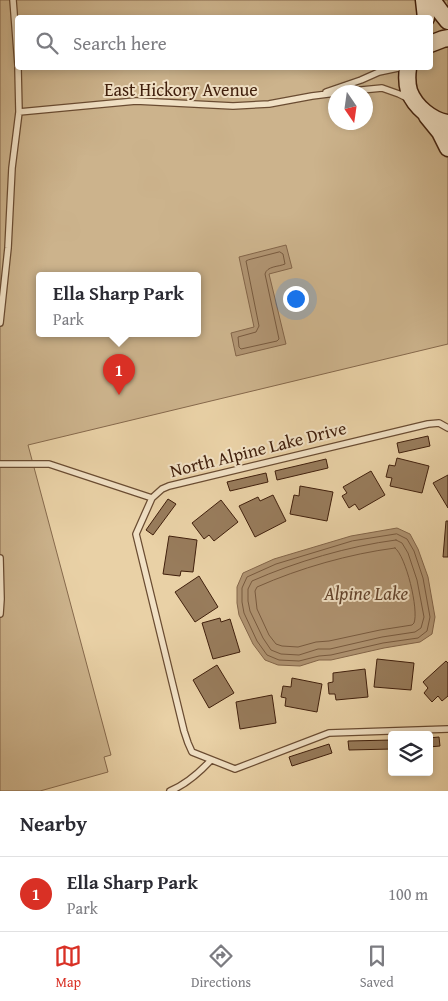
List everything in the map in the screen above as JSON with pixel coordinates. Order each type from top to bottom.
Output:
[{"type":"street","points":[[424,0],[426,15]]},
{"type":"street","points":[[432,0],[448,21]]},
{"type":"street","points":[[433,43],[448,38]]},
{"type":"street","points":[[408,70],[410,94],[440,132],[448,148]]},
{"type":"street","points":[[419,107],[438,121],[448,123]]},
{"type":"lane","points":[[13,0],[15,27]]},
{"type":"lane","points":[[0,323],[8,248],[12,168],[18,112],[18,70]]},
{"type":"lane","name":"East Hickory Avenue","points":[[312,96],[388,70]]},
{"type":"lane","points":[[373,89],[382,88],[399,94],[419,107]]},
{"type":"lane","name":"East Hickory Avenue","points":[[18,112],[136,101],[233,106],[269,104],[328,94]]},
{"type":"lane","name":"North Alpine Lake Drive","points":[[152,498],[162,489],[169,486],[409,428],[439,423],[448,428]]},
{"type":"lane","points":[[0,464],[50,464],[152,498],[136,534],[188,743],[192,752],[235,769],[329,733],[448,729]]},
{"type":"lane","points":[[0,558],[2,599],[0,614]]},
{"type":"lane","points":[[170,791],[179,788],[195,777],[211,760]]},
{"type":"shaded area","points":[[0,0],[448,0],[448,344],[28,445],[111,755],[104,757],[108,772],[40,791],[0,791]]},
{"type":"water","points":[[286,245],[292,268],[269,274],[286,344],[236,356],[231,333],[254,327],[239,257]]},
{"type":"water","name":"Alpine Lake","points":[[397,528],[410,534],[418,549],[428,577],[435,617],[432,634],[420,642],[331,660],[319,660],[300,666],[278,665],[265,660],[253,644],[239,615],[237,587],[243,573],[274,559],[351,536]]},
{"type":"building","points":[[428,436],[430,446],[399,453],[397,443]]},
{"type":"building","points":[[397,458],[429,466],[422,493],[390,486],[392,478],[386,477],[389,465],[395,466]]},
{"type":"building","points":[[326,459],[328,468],[277,480],[275,471]]},
{"type":"building","points":[[371,471],[385,495],[359,510],[355,504],[349,508],[342,496],[347,493],[343,487]]},
{"type":"building","points":[[266,473],[268,482],[230,491],[227,482]]},
{"type":"building","points":[[448,475],[448,508],[433,483]]},
{"type":"building","points":[[300,486],[333,492],[327,521],[290,514],[294,495],[299,496]]},
{"type":"building","points":[[273,495],[286,521],[255,537],[239,506],[258,497],[260,501]]},
{"type":"building","points":[[168,499],[176,504],[153,535],[146,530]]},
{"type":"building","points":[[221,500],[238,522],[214,541],[209,535],[204,539],[192,523]]},
{"type":"building","points":[[446,521],[448,521],[448,557],[443,557]]},
{"type":"building","points":[[169,536],[197,540],[193,572],[181,571],[180,576],[163,574]]},
{"type":"building","points":[[199,576],[218,607],[195,622],[175,592]]},
{"type":"building","points":[[220,618],[221,622],[230,619],[240,652],[213,659],[202,623]]},
{"type":"building","points":[[377,659],[414,663],[411,690],[374,687]]},
{"type":"building","points":[[446,661],[448,663],[448,696],[442,701],[438,696],[432,702],[424,693],[428,688],[423,682]]},
{"type":"building","points":[[217,665],[234,693],[209,708],[193,680]]},
{"type":"building","points":[[365,669],[368,697],[336,700],[335,694],[329,694],[328,683],[333,682],[333,673]]},
{"type":"building","points":[[292,678],[322,684],[317,712],[285,706],[286,698],[281,697],[283,686],[291,687]]},
{"type":"building","points":[[272,695],[276,723],[240,729],[236,702]]},
{"type":"building","points":[[439,737],[440,746],[433,747],[433,738]]},
{"type":"building","points":[[388,740],[388,749],[349,750],[348,741]]},
{"type":"building","points":[[329,744],[332,753],[292,766],[289,757]]},
{"type":"place","name":"Ella Sharp Park","points":[[119,395]]}]
